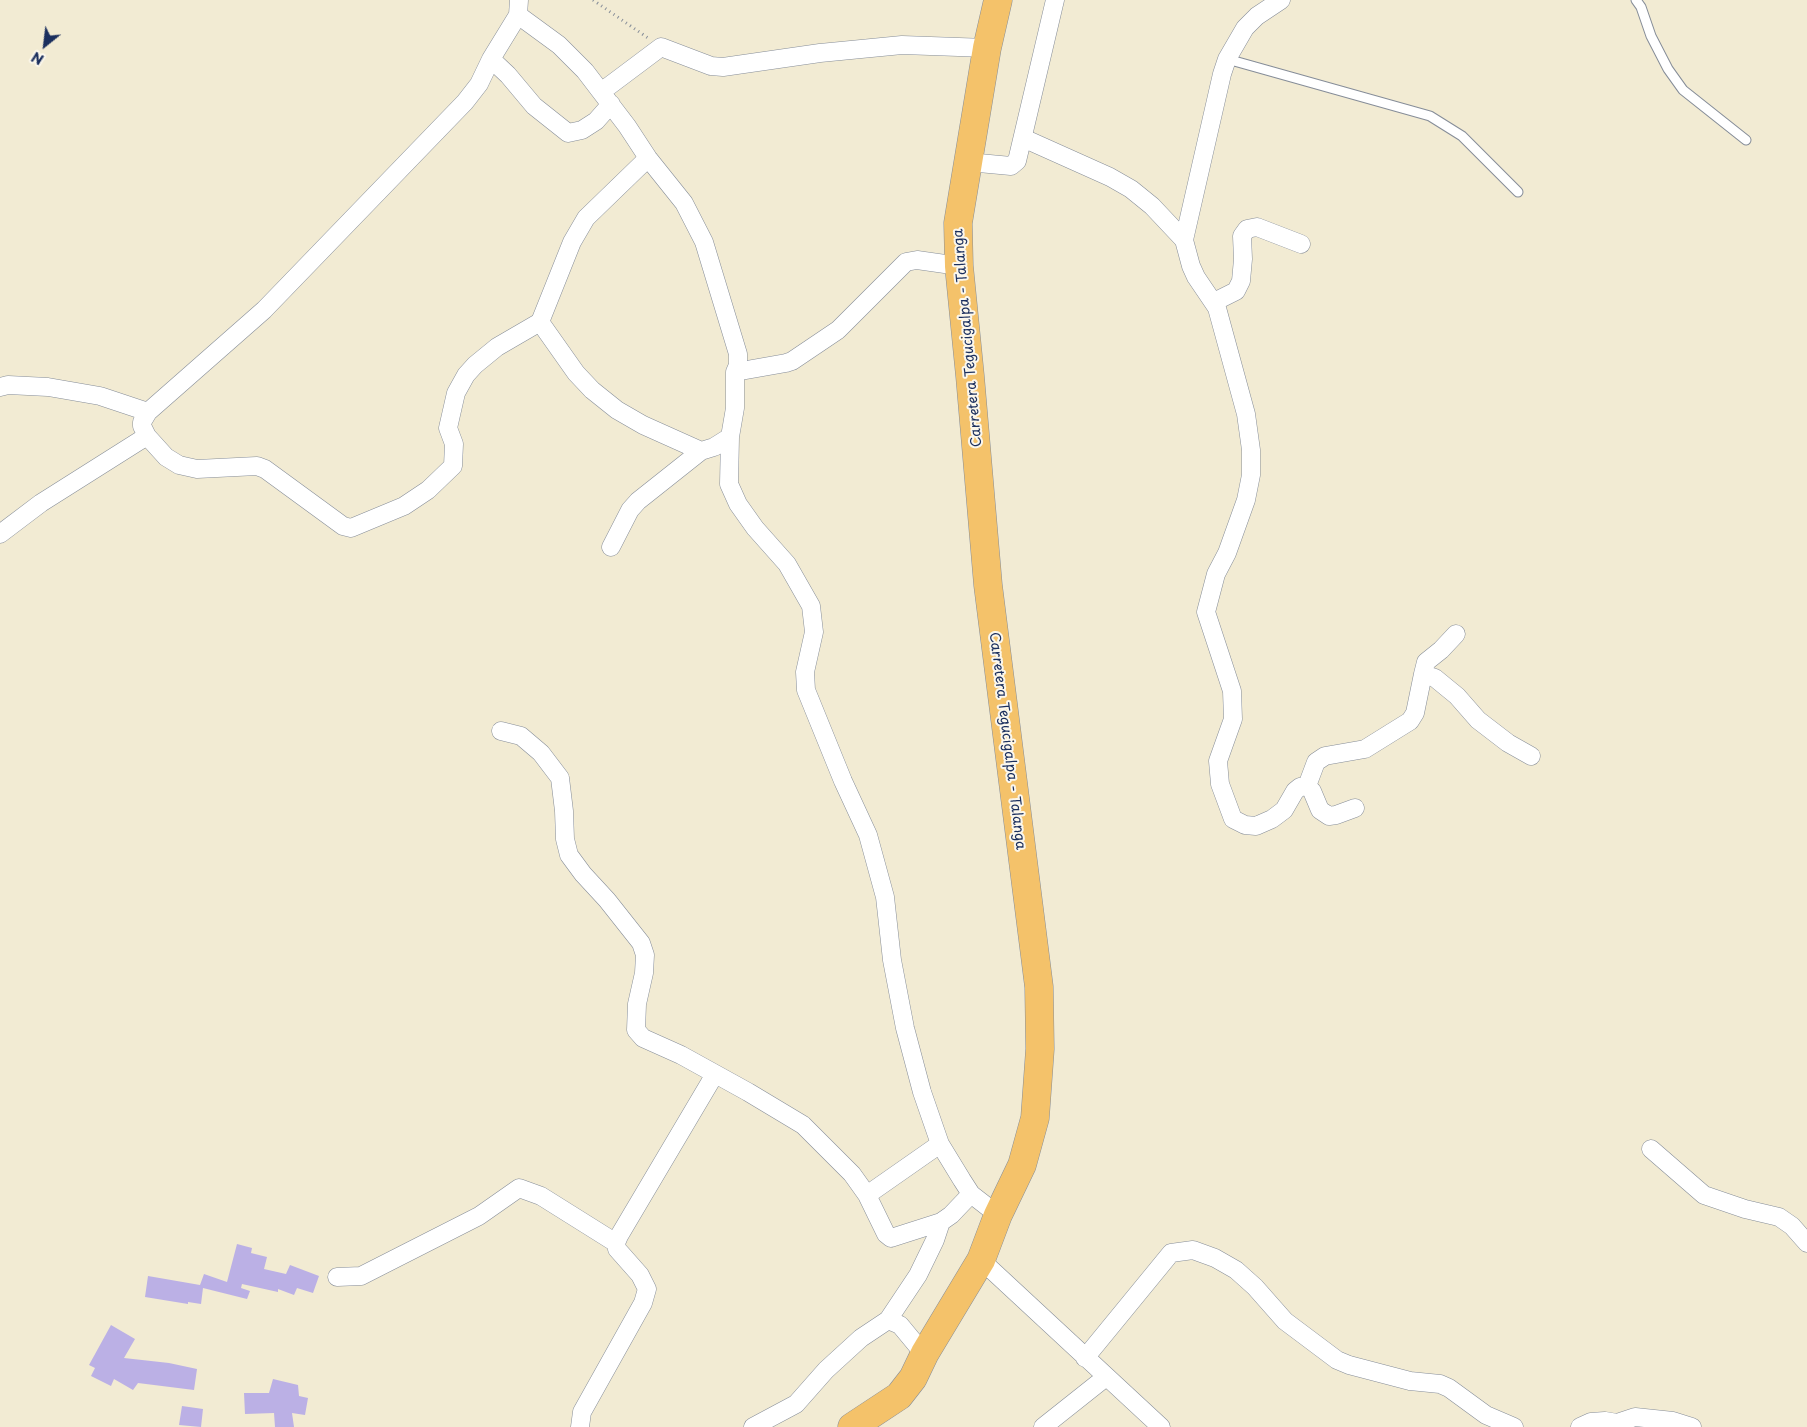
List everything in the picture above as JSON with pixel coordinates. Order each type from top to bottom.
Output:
[{"type":"main road","name":"Carretera Tegucigalpa - Talanga","points":[[852,1427],[899,1396],[913,1378],[924,1354],[981,1260],[998,1215],[1022,1165],[1035,1118],[1040,1049],[1039,987],[988,585],[959,266],[958,223],[987,48],[998,0]]},
{"type":"street","points":[[968,162],[1011,166],[1019,156],[1055,0]]},
{"type":"street","points":[[1281,0],[1257,16],[1245,28],[1227,59],[1184,240],[1196,278],[1217,308],[1246,414],[1251,450],[1246,500],[1227,553],[1216,574],[1206,612],[1232,692],[1233,719],[1218,761],[1220,784],[1233,819],[1245,825],[1256,826],[1272,819],[1284,810],[1295,791],[1300,787],[1307,786]]},
{"type":"street","points":[[648,158],[586,218],[572,242],[540,322],[497,347],[466,375],[456,393],[448,428],[454,444],[453,466],[428,490],[404,506],[351,528],[343,526],[265,469],[257,466],[197,469],[179,465],[166,457],[142,426],[142,422],[148,412],[264,310],[465,102],[479,84],[519,7],[585,71],[648,158],[684,202],[704,242],[738,354],[735,372],[735,408],[730,437],[730,484],[738,504],[755,528],[787,564],[811,606],[814,632],[805,672],[806,690],[870,844],[885,897],[892,960],[905,1028],[922,1092],[940,1144],[971,1194],[998,1215]]},
{"type":"street","points":[[492,60],[508,75],[534,106],[568,133],[582,130],[596,121],[606,98],[661,47],[711,66],[723,68],[820,53],[902,45],[987,48]]},
{"type":"street","points":[[1023,138],[1110,177],[1131,189],[1152,206],[1184,240]]},
{"type":"street","points":[[1214,302],[1236,291],[1241,281],[1243,260],[1242,236],[1247,229],[1257,227],[1301,244]]},
{"type":"street","points":[[735,372],[792,361],[838,330],[906,262],[917,260],[959,266]]},
{"type":"street","points":[[540,322],[576,373],[592,390],[617,410],[643,425],[701,451]]},
{"type":"street","points":[[0,386],[48,387],[100,396],[148,412]]},
{"type":"street","points":[[0,534],[41,503],[148,436]]},
{"type":"street","points":[[611,547],[630,510],[650,490],[675,473],[701,451],[714,447],[730,437]]},
{"type":"street","points":[[1307,786],[1316,762],[1325,756],[1365,749],[1410,721],[1415,713],[1426,662],[1456,634]]},
{"type":"street","points":[[1423,674],[1435,678],[1457,696],[1478,720],[1508,743],[1531,756]]},
{"type":"street","points":[[501,731],[521,736],[541,753],[560,778],[565,839],[569,855],[641,944],[644,955],[644,973],[637,1004],[636,1030],[643,1038],[681,1055],[803,1125],[852,1174],[867,1195],[886,1234],[891,1238],[941,1222],[971,1194]]},
{"type":"street","points":[[1307,786],[1312,791],[1320,810],[1329,816],[1355,808]]},
{"type":"street","points":[[580,1427],[582,1412],[643,1303],[648,1289],[640,1275],[617,1248],[616,1243],[715,1074]]},
{"type":"street","points":[[867,1195],[940,1144]]},
{"type":"street","points":[[1651,1149],[1704,1195],[1745,1209],[1780,1217],[1792,1226],[1807,1243]]},
{"type":"street","points":[[337,1277],[361,1276],[479,1216],[519,1188],[541,1196],[616,1243]]},
{"type":"street","points":[[753,1427],[796,1404],[826,1370],[854,1345],[888,1320],[918,1274],[935,1240],[941,1222]]},
{"type":"street","points":[[1085,1358],[1171,1253],[1193,1250],[1215,1258],[1236,1270],[1255,1287],[1285,1320],[1338,1360],[1349,1365],[1410,1380],[1440,1384],[1449,1388],[1486,1415],[1514,1427]]},
{"type":"street","points":[[981,1260],[1161,1427]]},
{"type":"street","points":[[888,1320],[900,1325],[924,1354]]},
{"type":"street","points":[[1043,1427],[1106,1377]]},
{"type":"street","points":[[1580,1427],[1591,1422],[1605,1421],[1621,1425],[1635,1417],[1674,1421],[1692,1427]]},
{"type":"lane","points":[[1636,0],[1641,7],[1651,36],[1668,69],[1683,90],[1746,140]]},
{"type":"lane","points":[[1227,59],[1430,116],[1462,136],[1518,192]]},
{"type":"path","points":[[593,0],[661,47]]},
{"type":"building","points":[[237,1244],[252,1248],[251,1253],[267,1257],[264,1269],[286,1274],[290,1265],[319,1276],[313,1293],[297,1288],[294,1295],[278,1289],[278,1292],[242,1284],[241,1288],[250,1291],[247,1299],[203,1288],[201,1304],[188,1302],[188,1304],[145,1297],[148,1276],[200,1285],[204,1274],[227,1282]]},
{"type":"building","points":[[111,1325],[135,1339],[124,1358],[169,1363],[197,1369],[194,1390],[138,1383],[133,1390],[114,1379],[111,1386],[91,1376],[95,1368],[89,1365]]},
{"type":"building","points":[[273,1379],[298,1385],[299,1396],[308,1398],[305,1415],[292,1413],[294,1427],[275,1427],[274,1413],[245,1414],[244,1393],[269,1393]]},
{"type":"building","points":[[182,1406],[203,1409],[201,1427],[179,1425]]}]
